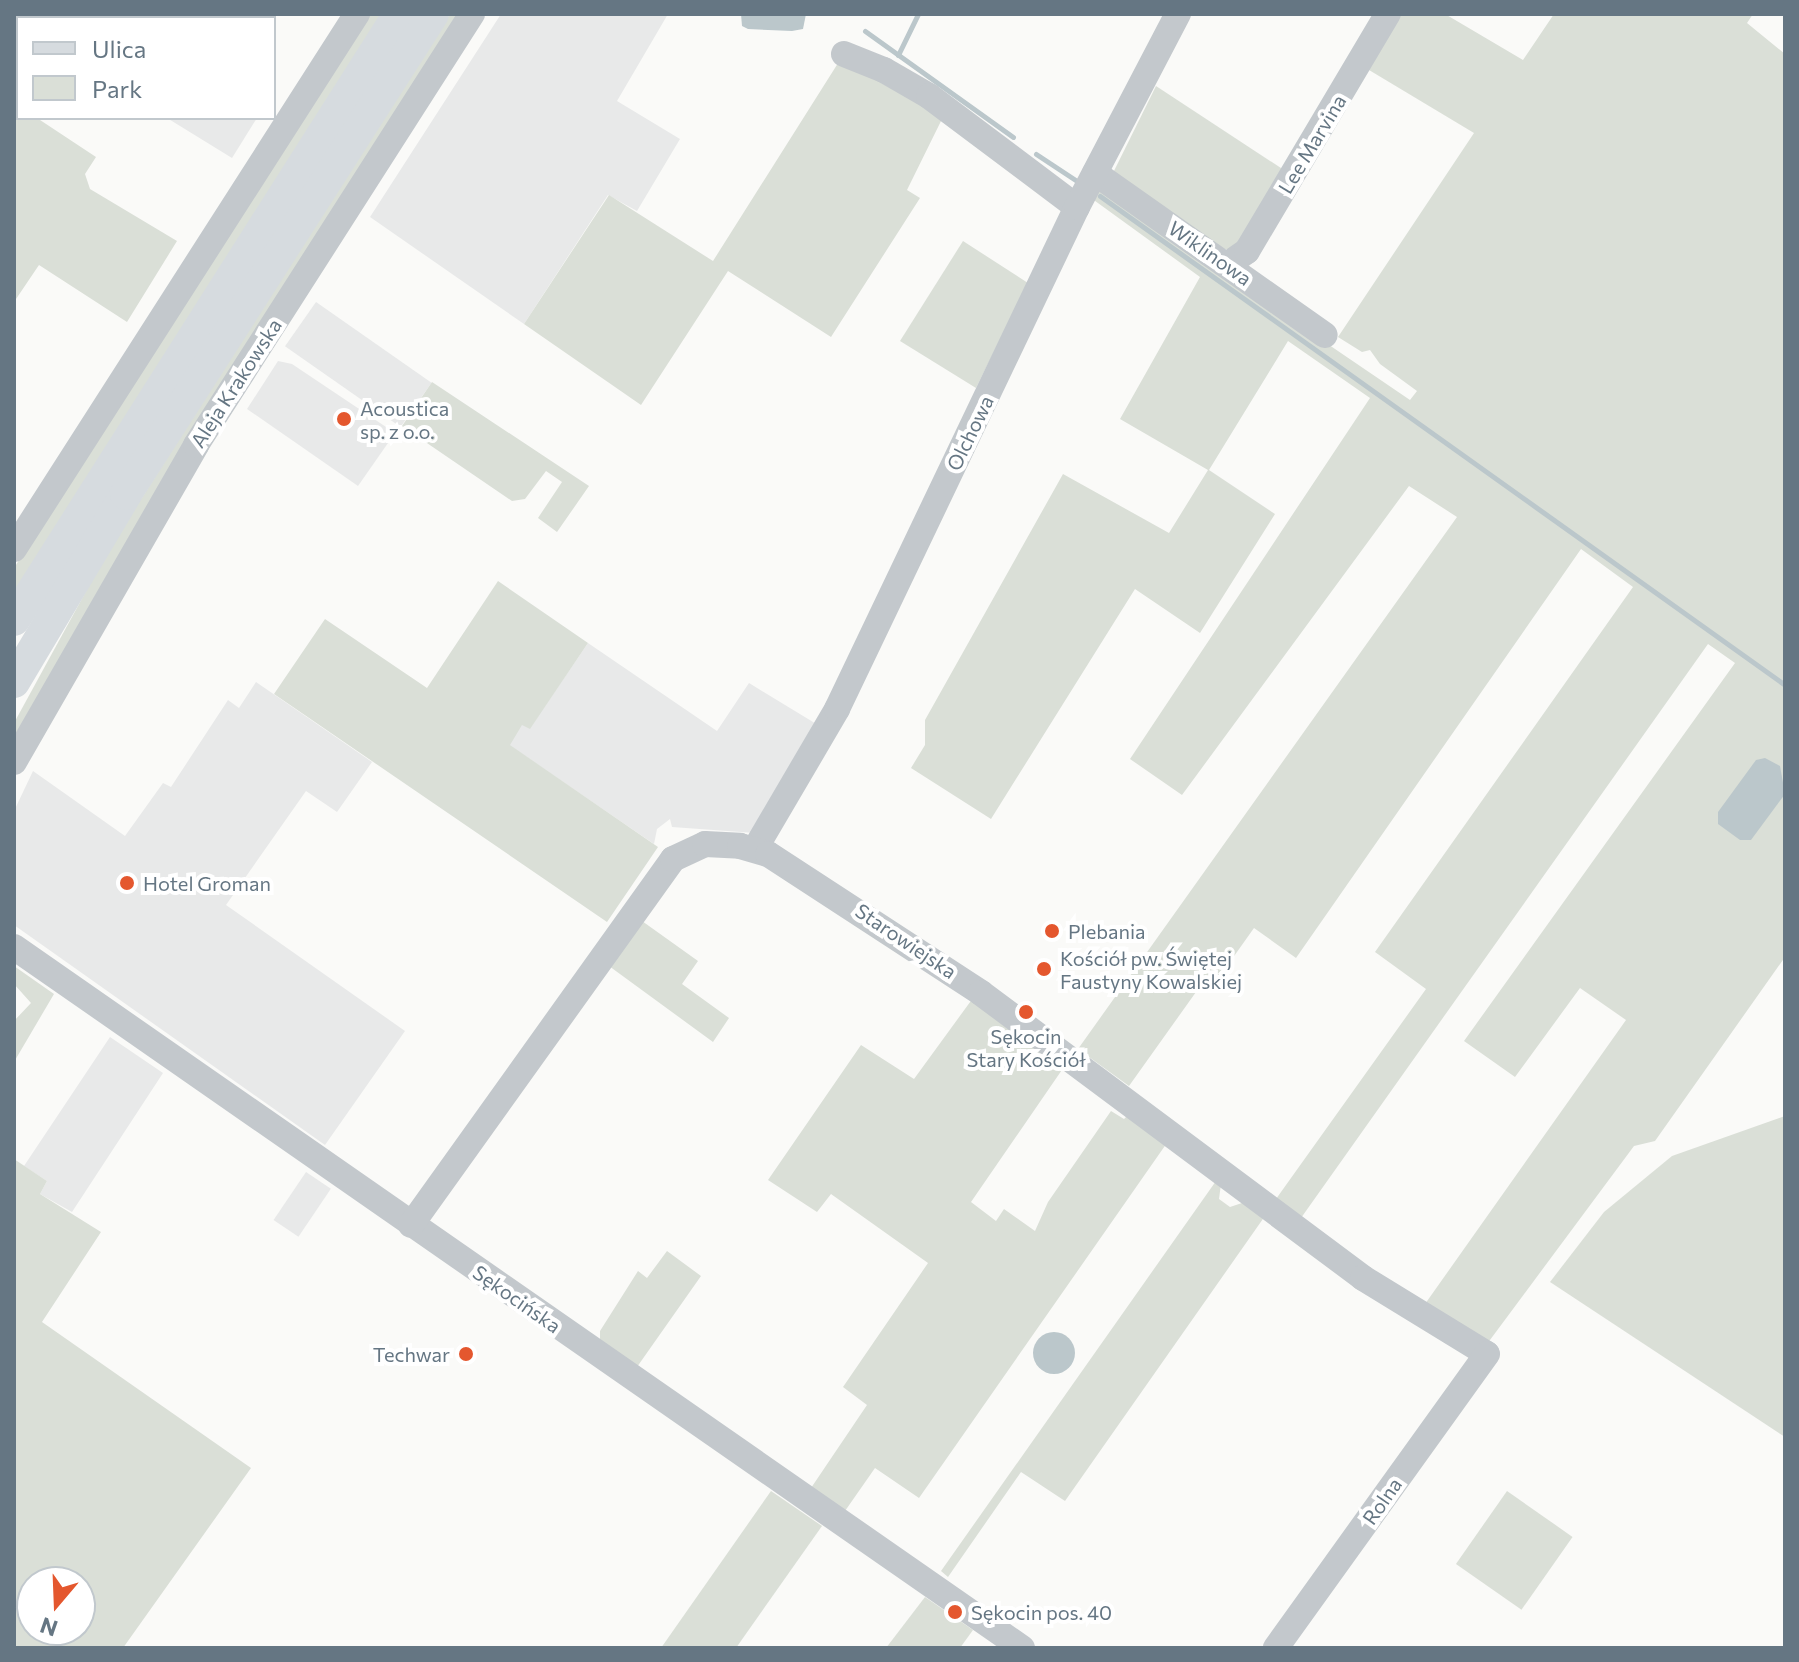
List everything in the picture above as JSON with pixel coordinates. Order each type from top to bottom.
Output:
[{"type":"main road","points":[[14,620],[399,14]]},
{"type":"main road","name":"Aleja Krakowska","points":[[14,682],[126,494],[433,14]]},
{"type":"street","points":[[14,549],[357,14]]},
{"type":"street","name":"Aleja Krakowska","points":[[14,762],[196,445],[472,14]]},
{"type":"street","name":"Olchowa","points":[[755,849],[837,709],[1077,207],[1178,14]]},
{"type":"street","name":"Lee Marvina","points":[[1227,265],[1247,251],[1388,14]]},
{"type":"street","points":[[844,54],[884,70],[929,96],[1077,207]]},
{"type":"street","name":"Wiklinowa","points":[[1095,173],[1325,335]]},
{"type":"street","name":"Starowiejska","points":[[411,1225],[673,859],[699,845],[755,849],[838,896],[946,969],[1354,1272],[1487,1354]]},
{"type":"street","name":"Sękocińska","points":[[14,947],[1022,1648]]},
{"type":"street","name":"Rolna","points":[[1276,1648],[1487,1354]]},
{"type":"shaded area","points":[[501,14],[668,14],[617,101],[680,139],[637,211],[608,195],[524,324],[370,217]]},
{"type":"shaded area","points":[[741,14],[806,14],[803,29],[792,31],[748,29],[742,26]]},
{"type":"shaded area","points":[[170,120],[256,120],[232,158]]},
{"type":"shaded area","points":[[316,302],[432,383],[401,427],[285,346]]},
{"type":"shaded area","points":[[278,361],[292,364],[395,433],[358,486],[247,409]]},
{"type":"shaded area","points":[[588,643],[717,731],[749,683],[818,725],[755,833],[672,827],[670,819],[657,829],[654,844],[509,745],[522,724],[530,728]]},
{"type":"shaded area","points":[[256,682],[372,762],[337,812],[306,791],[226,905],[405,1031],[325,1145],[14,925],[14,811],[33,771],[125,836],[163,783],[171,787],[228,700],[239,708]]},
{"type":"shaded area","points":[[1765,758],[1780,766],[1785,794],[1751,840],[1740,840],[1718,824],[1718,812],[1756,760]]},
{"type":"shaded area","points":[[110,1037],[163,1073],[72,1212],[40,1194],[47,1181],[24,1166]]},
{"type":"shaded area","points":[[306,1172],[331,1189],[298,1237],[274,1220]]},
{"type":"shaded area","points":[[1054,1332],[1069,1338],[1075,1353],[1069,1368],[1054,1374],[1039,1368],[1033,1353],[1039,1338]]},
{"type":"green space","points":[[368,14],[386,14],[14,601],[14,568]]},
{"type":"green space","points":[[450,14],[459,14],[14,743],[14,723],[108,551]]},
{"type":"green space","points":[[1395,14],[1445,14],[1523,60],[1554,14],[1753,14],[1747,23],[1785,54],[1785,957],[1655,1141],[1634,1146],[1487,1344],[1425,1304],[1626,1020],[1580,988],[1515,1077],[1464,1041],[1735,663],[1708,644],[1301,1218],[1276,1199],[1426,989],[1375,952],[1633,587],[1581,549],[1296,958],[1254,928],[1210,990],[1201,985],[1129,1086],[1078,1049],[1457,517],[1409,486],[1182,795],[1130,759],[1370,398],[1288,341],[1209,470],[1275,514],[1200,633],[1135,589],[991,819],[911,768],[925,745],[925,720],[1063,474],[1169,533],[1208,470],[1120,419],[1200,277],[1091,198],[1097,187],[1410,400],[1417,391],[1380,364],[1370,350],[1362,352],[1338,337],[1474,133],[1364,67]]},
{"type":"green space","points":[[840,60],[943,117],[907,190],[920,198],[831,337],[728,271],[641,405],[524,324],[609,195],[713,261]]},
{"type":"green space","points":[[1156,86],[1284,170],[1234,249],[1217,249],[1111,177]]},
{"type":"green space","points":[[14,103],[16,120],[40,120],[96,157],[85,174],[90,189],[177,241],[127,322],[39,265],[14,302]]},
{"type":"green space","points":[[963,241],[1028,283],[976,388],[900,341]]},
{"type":"green space","points":[[432,382],[589,486],[557,532],[538,518],[562,482],[546,471],[525,499],[512,501],[402,426]]},
{"type":"green space","points":[[498,581],[588,643],[530,729],[522,725],[510,745],[658,847],[607,922],[274,694],[325,619],[427,688]]},
{"type":"green space","points":[[642,921],[698,961],[682,984],[729,1018],[713,1042],[609,966]]},
{"type":"green space","points":[[14,966],[54,994],[14,1062],[14,1021],[31,1003],[14,984]]},
{"type":"green space","points":[[973,998],[1066,1064],[971,1202],[996,1221],[1004,1209],[1035,1231],[1048,1202],[1111,1111],[1124,1119],[1131,1112],[1169,1140],[919,1498],[875,1468],[845,1511],[811,1488],[867,1405],[843,1387],[928,1263],[831,1194],[817,1212],[768,1180],[861,1045],[914,1079]]},
{"type":"green space","points":[[1785,1116],[1785,1437],[1550,1282],[1604,1212],[1672,1156]]},
{"type":"green space","points":[[14,1159],[47,1181],[40,1194],[101,1232],[42,1322],[251,1468],[123,1648],[14,1648]]},
{"type":"green space","points":[[1216,1181],[1221,1184],[1219,1199],[1230,1207],[1245,1202],[1265,1216],[1065,1501],[1021,1472],[948,1577],[941,1571]]},
{"type":"green space","points":[[667,1251],[701,1276],[637,1367],[600,1340],[600,1331],[638,1271],[647,1278]]},
{"type":"green space","points":[[771,1491],[822,1526],[736,1648],[661,1648]]},
{"type":"green space","points":[[1507,1491],[1573,1537],[1521,1610],[1456,1564]]},
{"type":"green space","points":[[925,1597],[973,1630],[960,1648],[886,1648]]},
{"type":"waterway","points":[[898,55],[918,14]]},
{"type":"waterway","points":[[865,31],[1013,137]]},
{"type":"waterway","points":[[1036,154],[1077,181]]},
{"type":"waterway","points":[[1100,196],[1785,685]]},
{"type":"place","name":"Acoustica sp. z o.o.","points":[[344,419]]},
{"type":"place","name":"Hotel Groman","points":[[127,883]]},
{"type":"place","name":"Plebania","points":[[1052,931]]},
{"type":"place","name":"Kościół pw. Świętej Faustyny Kowalskiej","points":[[1044,969]]},
{"type":"place","name":"Sękocin Stary Kościół","points":[[1026,1012]]},
{"type":"place","name":"Techwar","points":[[466,1354]]},
{"type":"place","name":"Sękocin pos. 40","points":[[955,1612]]}]
